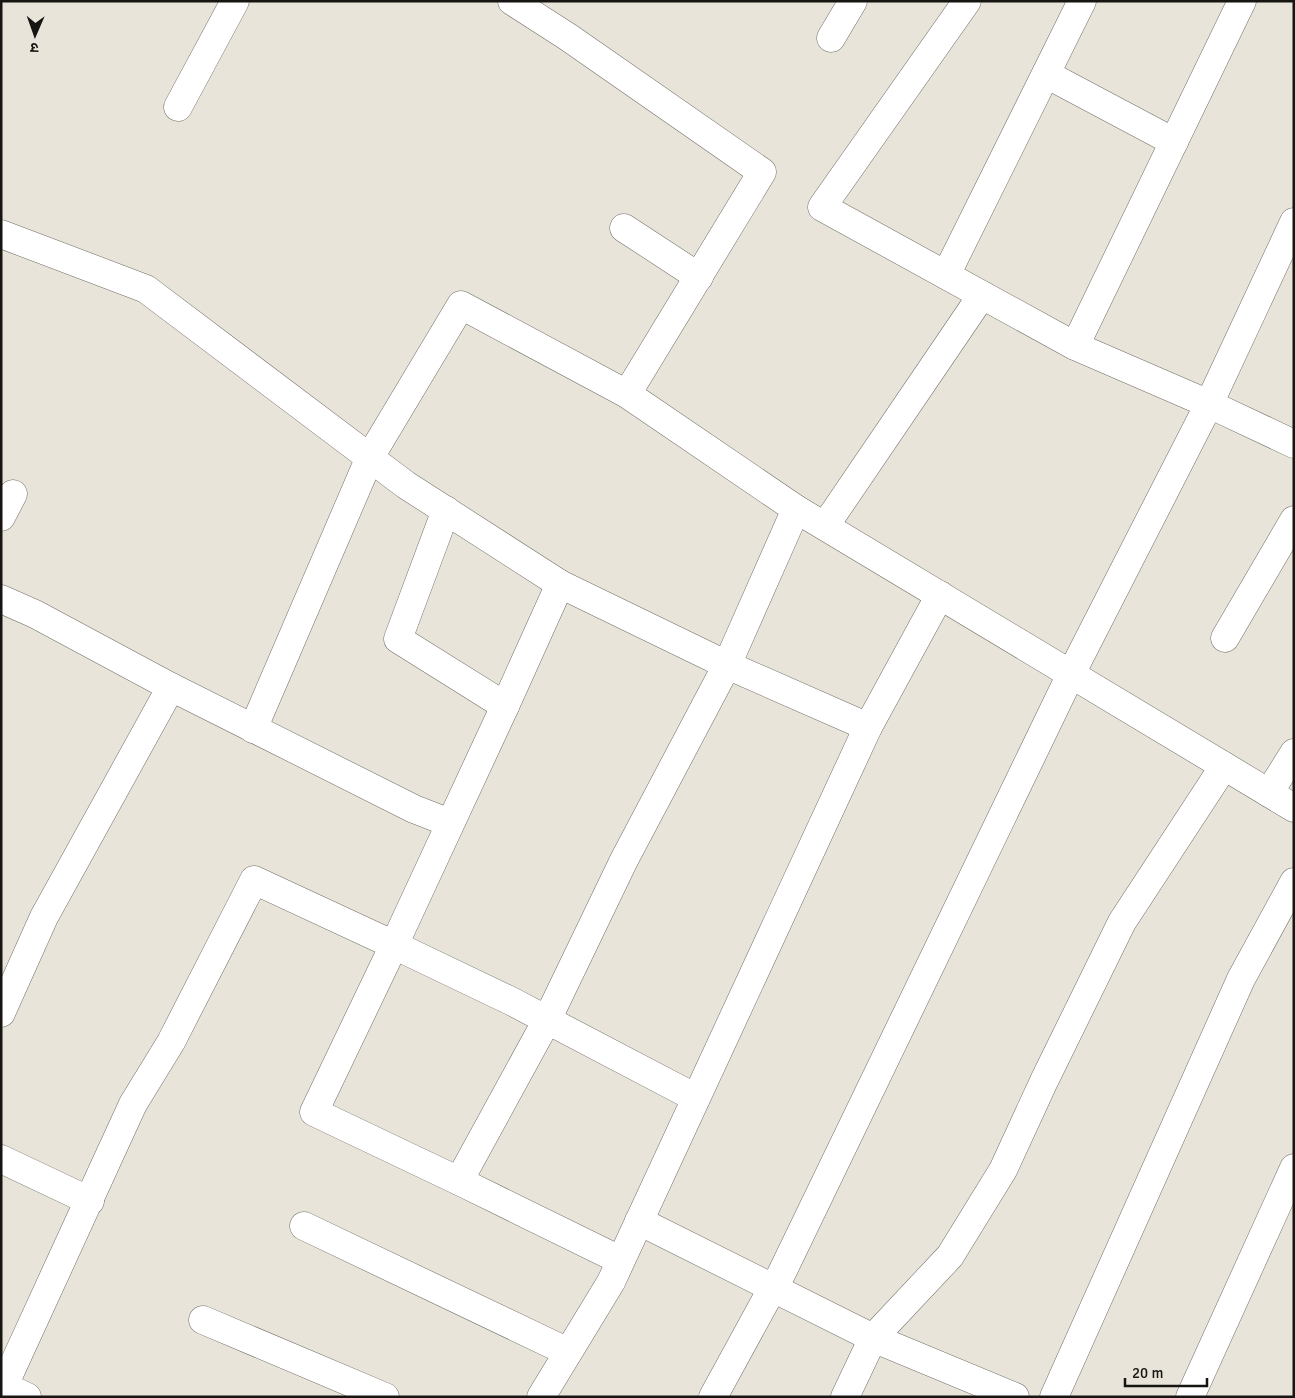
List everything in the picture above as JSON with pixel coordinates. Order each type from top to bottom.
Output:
[{"type":"street","points":[[178,107],[235,1]]},
{"type":"street","points":[[512,1],[568,37],[762,172],[627,394]]},
{"type":"street","points":[[831,38],[853,1]]},
{"type":"street","points":[[967,1],[822,207],[1075,346],[1209,404],[1294,444]]},
{"type":"street","points":[[946,275],[1082,1]]},
{"type":"street","points":[[1075,346],[1242,1]]},
{"type":"street","points":[[1046,74],[1174,142]]},
{"type":"street","points":[[713,1397],[772,1289],[774,1289],[1071,674],[1209,404],[1294,222]]},
{"type":"street","points":[[624,228],[699,277]]},
{"type":"street","points":[[1,234],[146,289],[406,485],[560,584],[727,665],[868,727]]},
{"type":"street","points":[[825,526],[982,296]]},
{"type":"street","points":[[254,729],[370,457],[461,305],[627,394],[796,509],[1294,808]]},
{"type":"street","points":[[459,1181],[547,1020],[624,860],[727,665],[796,509]]},
{"type":"street","points":[[446,510],[398,639],[505,706]]},
{"type":"street","points":[[1225,638],[1294,520]]},
{"type":"street","points":[[560,584],[394,945],[314,1112],[620,1260]]},
{"type":"street","points":[[541,1397],[610,1282],[868,727],[940,595]]},
{"type":"street","points":[[1,599],[34,614],[254,729],[414,809],[450,823]]},
{"type":"street","points":[[1,1013],[44,917],[171,686]]},
{"type":"street","points":[[1269,793],[1294,753]]},
{"type":"street","points":[[845,1397],[873,1338],[950,1256],[1003,1170],[1048,1072],[1122,922],[1224,766]]},
{"type":"street","points":[[11,1391],[90,1201],[133,1104],[171,1042],[254,880],[511,1001],[696,1098]]},
{"type":"street","points":[[1054,1397],[1242,979],[1294,882]]},
{"type":"street","points":[[1,1159],[90,1201]]},
{"type":"street","points":[[1190,1397],[1294,1168]]},
{"type":"street","points":[[639,1221],[981,1390],[1015,1397]]},
{"type":"street","points":[[304,1226],[568,1352]]},
{"type":"street","points":[[203,1320],[385,1397]]}]
